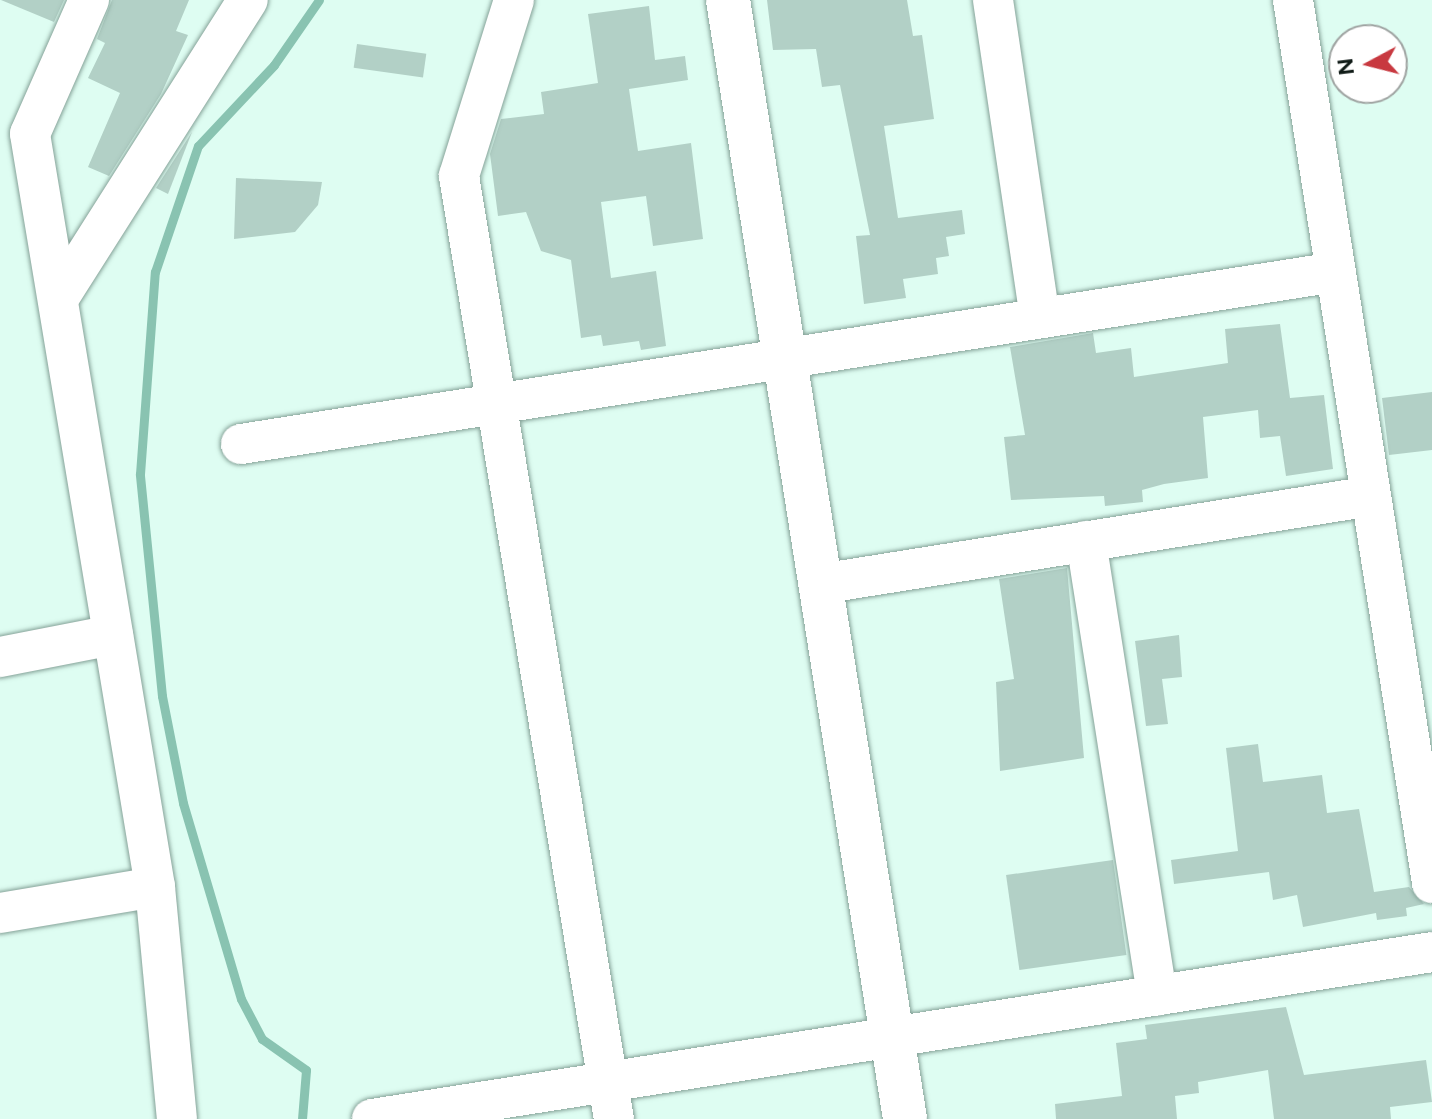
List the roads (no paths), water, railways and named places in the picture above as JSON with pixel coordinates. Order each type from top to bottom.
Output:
[{"type":"main road","points":[[728,0],[905,1119]]},
{"type":"street","points":[[89,0],[15,136],[58,299],[155,887],[177,1119]]},
{"type":"street","points":[[58,299],[248,0]]},
{"type":"street","points":[[514,0],[459,176],[611,1100]]},
{"type":"street","points":[[993,0],[1040,318]]},
{"type":"street","points":[[1293,0],[1371,496],[1416,681],[1432,883]]},
{"type":"street","points":[[241,444],[1336,272]]},
{"type":"street","points":[[820,584],[1371,496]]},
{"type":"street","points":[[1086,541],[1157,995]]},
{"type":"street","points":[[0,657],[113,635]]},
{"type":"street","points":[[0,913],[155,887]]},
{"type":"street","points":[[372,1119],[611,1100],[892,1037],[1432,952]]},
{"type":"waterway","points":[[302,1119],[306,1070],[262,1039],[241,999],[183,803],[162,696],[140,474],[155,272],[198,146],[274,65],[319,0]]}]
